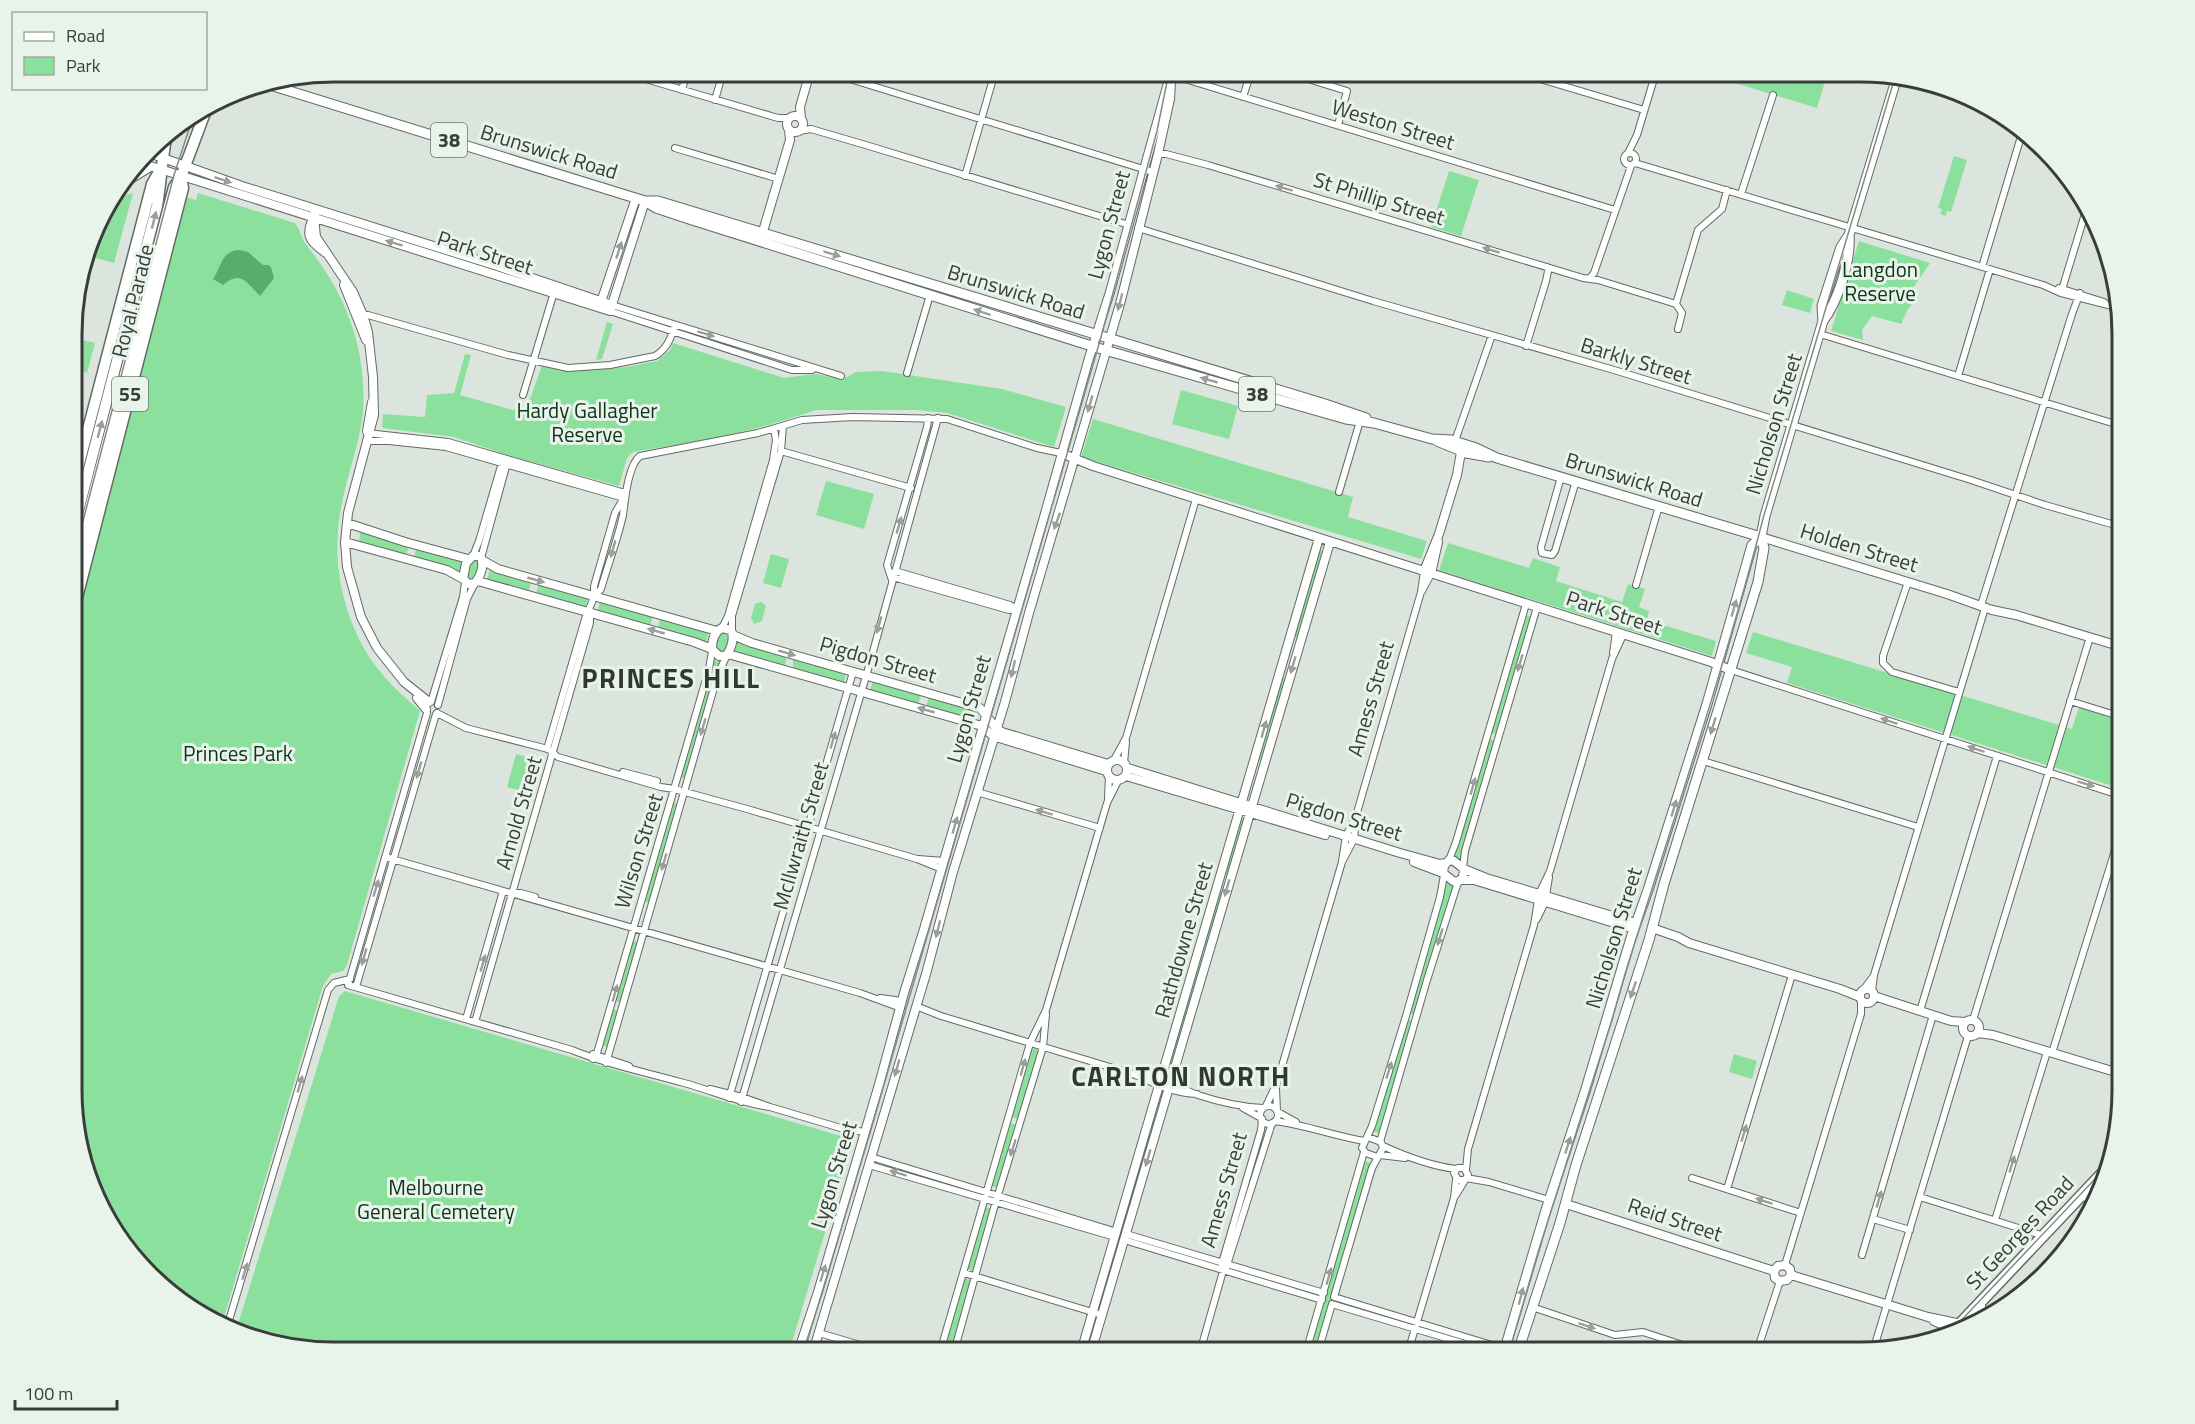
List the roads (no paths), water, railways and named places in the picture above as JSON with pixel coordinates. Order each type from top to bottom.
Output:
[{"type":"highway","name":"Royal Parade","points":[[82,466],[122,362],[146,270],[174,187],[181,177],[203,120]]},
{"type":"highway","name":"Royal Parade","points":[[82,567],[113,440],[122,362],[146,270],[152,184],[164,148]]},
{"type":"highway","name":"Royal Parade","points":[[82,543],[113,440]]},
{"type":"highway","name":"Royal Parade","points":[[82,483],[87,456]]},
{"type":"highway","name":"St Georges Road","points":[[1966,1318],[2095,1182]]},
{"type":"main road","name":"Nicholson Street","points":[[1521,1342],[1758,582],[1764,548],[1761,537],[1823,321],[1832,309],[1836,298],[1850,249],[1850,231],[1895,85]]},
{"type":"main road","name":"Brunswick Road","points":[[280,88],[640,199],[658,201],[762,237],[932,290],[1110,339],[1374,423],[1761,537]]},
{"type":"main road","name":"Brunswick Road","points":[[932,290],[1033,328],[1092,347],[1360,418]]},
{"type":"main road","points":[[1033,328],[1036,317]]},
{"type":"main road","name":"Brunswick Road","points":[[1432,439],[1455,441],[1464,450]]},
{"type":"main road","name":"Nicholson Street","points":[[1506,1342],[1635,926],[1666,834],[1752,545],[1761,537]]},
{"type":"main road","name":"Holden Street","points":[[1761,537],[2112,644]]},
{"type":"main road","points":[[1666,834],[1678,838]]},
{"type":"main road","points":[[1635,926],[1651,931]]},
{"type":"main road","points":[[1585,1092],[1598,1096]]},
{"type":"main road","points":[[1549,1200],[1566,1204]]},
{"type":"street","points":[[655,82],[1138,228]]},
{"type":"street","points":[[682,90],[684,82]]},
{"type":"street","points":[[715,100],[720,82]]},
{"type":"street","points":[[762,237],[807,82]]},
{"type":"street","points":[[860,82],[1153,172]]},
{"type":"street","points":[[965,176],[992,82]]},
{"type":"street","name":"Lygon Street","points":[[801,1342],[858,1157],[1129,225],[1166,82]]},
{"type":"street","name":"Lygon Street","points":[[816,1342],[1110,339],[1158,154],[1170,99],[1169,82]]},
{"type":"street","name":"Weston Street","points":[[1196,82],[1615,210]]},
{"type":"street","points":[[1244,97],[1248,82]]},
{"type":"street","points":[[1318,82],[1347,91],[1338,125]]},
{"type":"street","points":[[1550,82],[1644,110]]},
{"type":"street","points":[[1590,278],[1593,275],[1631,164],[1631,154],[1653,82]]},
{"type":"street","points":[[1741,194],[1773,95]]},
{"type":"street","points":[[1982,267],[2020,140]]},
{"type":"street","points":[[675,148],[779,179]]},
{"type":"street","name":"St Phillip Street","points":[[1158,154],[1208,165],[1676,304]]},
{"type":"street","points":[[1631,154],[1624,158],[1631,164],[1741,194],[1850,231],[1990,269],[2111,306]]},
{"type":"street","name":"Park Street","points":[[157,155],[186,165],[240,190]]},
{"type":"street","name":"Park Street","points":[[147,166],[181,177],[260,196],[611,308],[792,370],[819,369],[841,376]]},
{"type":"street","points":[[138,178],[156,169]]},
{"type":"street","points":[[1678,329],[1682,313],[1676,304],[1698,231],[1722,209],[1727,190]]},
{"type":"street","points":[[601,302],[640,199]]},
{"type":"street","points":[[611,308],[640,199]]},
{"type":"street","points":[[315,214],[309,224],[308,234],[338,271],[360,315],[370,350],[375,407],[349,523],[351,578],[358,607],[373,641],[385,660],[411,689],[428,706],[438,710],[457,724],[646,778],[674,789],[955,868]]},
{"type":"street","points":[[2062,290],[2084,217]]},
{"type":"street","name":"Barkly Street","points":[[1138,228],[1373,301],[1614,370],[2112,524]]},
{"type":"street","points":[[1526,346],[1548,273],[1546,267]]},
{"type":"street","points":[[1958,376],[1990,269]]},
{"type":"street","points":[[522,395],[554,290]]},
{"type":"street","name":"Park Street","points":[[554,290],[601,302],[611,308]]},
{"type":"street","points":[[907,373],[932,290]]},
{"type":"street","points":[[1785,1265],[2077,295]]},
{"type":"street","points":[[360,315],[508,355],[578,368],[655,356],[664,350],[674,329]]},
{"type":"street","points":[[1820,334],[2112,423]]},
{"type":"street","points":[[1455,441],[1492,335]]},
{"type":"street","name":"McIlwraith Street","points":[[893,576],[887,565],[928,418]]},
{"type":"street","name":"Park Street","points":[[625,496],[635,461],[640,456],[699,446],[774,429],[804,419],[938,418],[954,421],[1718,664],[2112,793]]},
{"type":"street","name":"McIlwraith Street","points":[[742,1099],[938,418]]},
{"type":"street","points":[[1339,492],[1360,418]]},
{"type":"street","points":[[348,543],[447,570],[468,584],[476,582],[590,612],[694,642],[712,650],[717,655],[727,654],[731,646],[732,616],[781,451],[783,426]]},
{"type":"street","points":[[712,650],[713,639],[728,616],[773,460],[776,440],[774,429]]},
{"type":"street","points":[[367,439],[448,442],[625,496]]},
{"type":"street","name":"Amess Street","points":[[1265,1107],[1277,1083],[1464,450]]},
{"type":"street","points":[[781,451],[917,489]]},
{"type":"street","points":[[349,982],[428,706],[463,597],[464,580],[476,558],[479,541],[505,461]]},
{"type":"street","points":[[1561,477],[1541,547],[1542,553],[1548,555],[1556,551],[1576,482]]},
{"type":"street","name":"Arnold Street","points":[[475,1022],[590,623],[594,586],[615,513],[625,496]]},
{"type":"street","points":[[1107,803],[1124,772],[1126,738],[1196,499]]},
{"type":"street","points":[[1636,585],[1659,506]]},
{"type":"street","points":[[349,523],[413,544],[476,558],[498,569],[594,597],[732,633]]},
{"type":"street","name":"Rathdowne Street","points":[[1084,1342],[1319,538]]},
{"type":"street","name":"Rathdowne Street","points":[[1094,1342],[1330,542]]},
{"type":"street","points":[[409,559],[413,544]]},
{"type":"street","points":[[356,987],[438,710],[467,599],[481,573],[476,558]]},
{"type":"street","points":[[893,576],[1008,610],[1017,609],[1029,613]]},
{"type":"street","points":[[1908,582],[1883,656],[1883,663],[1892,672],[1959,692]]},
{"type":"street","points":[[1021,594],[1033,598]]},
{"type":"street","points":[[1309,1342],[1366,1139],[1526,604]]},
{"type":"street","points":[[1321,1342],[1372,1168],[1382,1144],[1430,970],[1459,881],[1464,873],[1465,851],[1537,607]]},
{"type":"street","name":"Arnold Street","points":[[547,749],[585,619],[590,612]]},
{"type":"street","name":"Pigdon Street","points":[[732,633],[752,643],[979,707],[986,713]]},
{"type":"street","points":[[1411,1342],[1462,1176],[1619,633]]},
{"type":"street","points":[[1876,1341],[2090,637]]},
{"type":"street","points":[[1290,641],[1300,644]]},
{"type":"street","name":"Wilson Street","points":[[595,1057],[709,669],[712,650]]},
{"type":"street","name":"Pigdon Street","points":[[727,654],[982,726],[1109,768]]},
{"type":"street","name":"Wilson Street","points":[[606,1060],[718,674],[727,654]]},
{"type":"street","name":"McIlwraith Street","points":[[730,1096],[853,672]]},
{"type":"street","points":[[2070,701],[2112,714]]},
{"type":"street","points":[[428,706],[438,710]]},
{"type":"street","points":[[986,713],[995,732]]},
{"type":"street","points":[[943,1342],[1030,1043],[1046,1010],[1100,828],[1107,803],[1109,768],[1126,738]]},
{"type":"street","points":[[1920,1011],[1997,756]]},
{"type":"street","points":[[1702,761],[1918,827]]},
{"type":"street","points":[[1254,763],[1265,766]]},
{"type":"street","points":[[1109,768],[1124,772]]},
{"type":"street","points":[[1109,768],[1124,772]]},
{"type":"street","name":"Pigdon Street","points":[[1124,772],[1349,840],[1438,864],[1454,861],[1463,868]]},
{"type":"street","points":[[965,788],[1100,828]]},
{"type":"street","name":"Pigdon Street","points":[[1349,840],[1425,866],[1459,881]]},
{"type":"street","points":[[385,857],[901,1004],[1133,1074],[1160,1083],[1168,1090],[1197,1094],[1239,1106],[1271,1106],[1302,1125]]},
{"type":"street","points":[[1995,1220],[2112,859]]},
{"type":"street","points":[[1463,868],[1471,873],[1542,898]]},
{"type":"street","points":[[1459,881],[1474,880],[1635,926]]},
{"type":"street","name":"Arnold Street","points":[[466,1019],[503,891]]},
{"type":"street","points":[[1651,931],[2112,1071]]},
{"type":"street","points":[[1727,1189],[1792,975]]},
{"type":"street","points":[[230,1319],[328,990],[334,982],[349,982],[356,987],[877,1139]]},
{"type":"street","points":[[957,1342],[974,1276],[1043,1047],[1046,1010]]},
{"type":"street","points":[[1862,1255],[1933,1015]]},
{"type":"street","points":[[1160,1083],[1171,1082],[1197,1094]]},
{"type":"street","name":"Amess Street","points":[[1277,1083],[1277,1111]]},
{"type":"street","points":[[1239,1106],[1266,1123],[1302,1125],[1340,1137],[1378,1156],[1411,1159]]},
{"type":"street","points":[[1261,1119],[1265,1107]]},
{"type":"street","points":[[1274,1122],[1277,1111]]},
{"type":"street","points":[[1008,1119],[1020,1123]]},
{"type":"street","name":"Amess Street","points":[[1258,1155],[1261,1119]]},
{"type":"street","name":"Amess Street","points":[[1203,1342],[1258,1155],[1274,1122]]},
{"type":"street","points":[[1340,1137],[1366,1139],[1382,1144],[1411,1159],[1549,1200]]},
{"type":"street","points":[[1457,1169],[1468,1149]]},
{"type":"street","points":[[858,1157],[925,1182],[997,1199],[1323,1297]]},
{"type":"street","points":[[870,1161],[927,1174],[986,1196]]},
{"type":"street","points":[[1437,1167],[1457,1169],[1462,1176]]},
{"type":"street","points":[[925,1182],[927,1174]]},
{"type":"street","points":[[1692,1178],[1801,1213]]},
{"type":"street","points":[[1920,1197],[2044,1236]]},
{"type":"street","points":[[2081,1197],[2088,1199]]},
{"type":"street","name":"Reid Street","points":[[1566,1204],[1774,1270]]},
{"type":"street","points":[[1123,1210],[1132,1212]]},
{"type":"street","points":[[1873,1219],[1910,1230]]},
{"type":"street","points":[[1785,1265],[1790,1269],[1791,1275],[1788,1280],[1780,1281],[1775,1278],[1774,1270],[1778,1266],[1785,1265]]},
{"type":"street","points":[[964,1273],[1102,1315]]},
{"type":"street","points":[[1791,1275],[1952,1324]]},
{"type":"street","points":[[1760,1342],[1780,1281]]},
{"type":"street","points":[[1333,1300],[1473,1342]]},
{"type":"street","points":[[1982,1301],[1982,1311]]},
{"type":"street","points":[[1532,1307],[1615,1335],[1643,1332],[1674,1342]]},
{"type":"street","points":[[806,1329],[850,1342]]},
{"type":"street","points":[[1462,1339],[1469,1342]]},
{"type":"tram line","points":[[807,1342],[1101,337],[1157,131],[1167,82]]},
{"type":"tram line","points":[[1512,1342],[1715,688],[1764,515],[1893,85]]},
{"type":"tram line","points":[[82,525],[174,175],[189,129]]},
{"type":"tram line","points":[[1961,1320],[2096,1177]]},
{"type":"district","name":"PRINCES HILL","points":[[671,679]]},
{"type":"district","name":"CARLTON NORTH","points":[[1181,1077]]},
{"type":"park label","name":"Langdon Reserve","points":[[1880,282]]},
{"type":"park label","name":"Hardy Gallagher Reserve","points":[[587,423]]},
{"type":"park label","name":"Princes Park","points":[[238,754]]},
{"type":"park label","name":"Melbourne General Cemetery","points":[[436,1200]]}]
